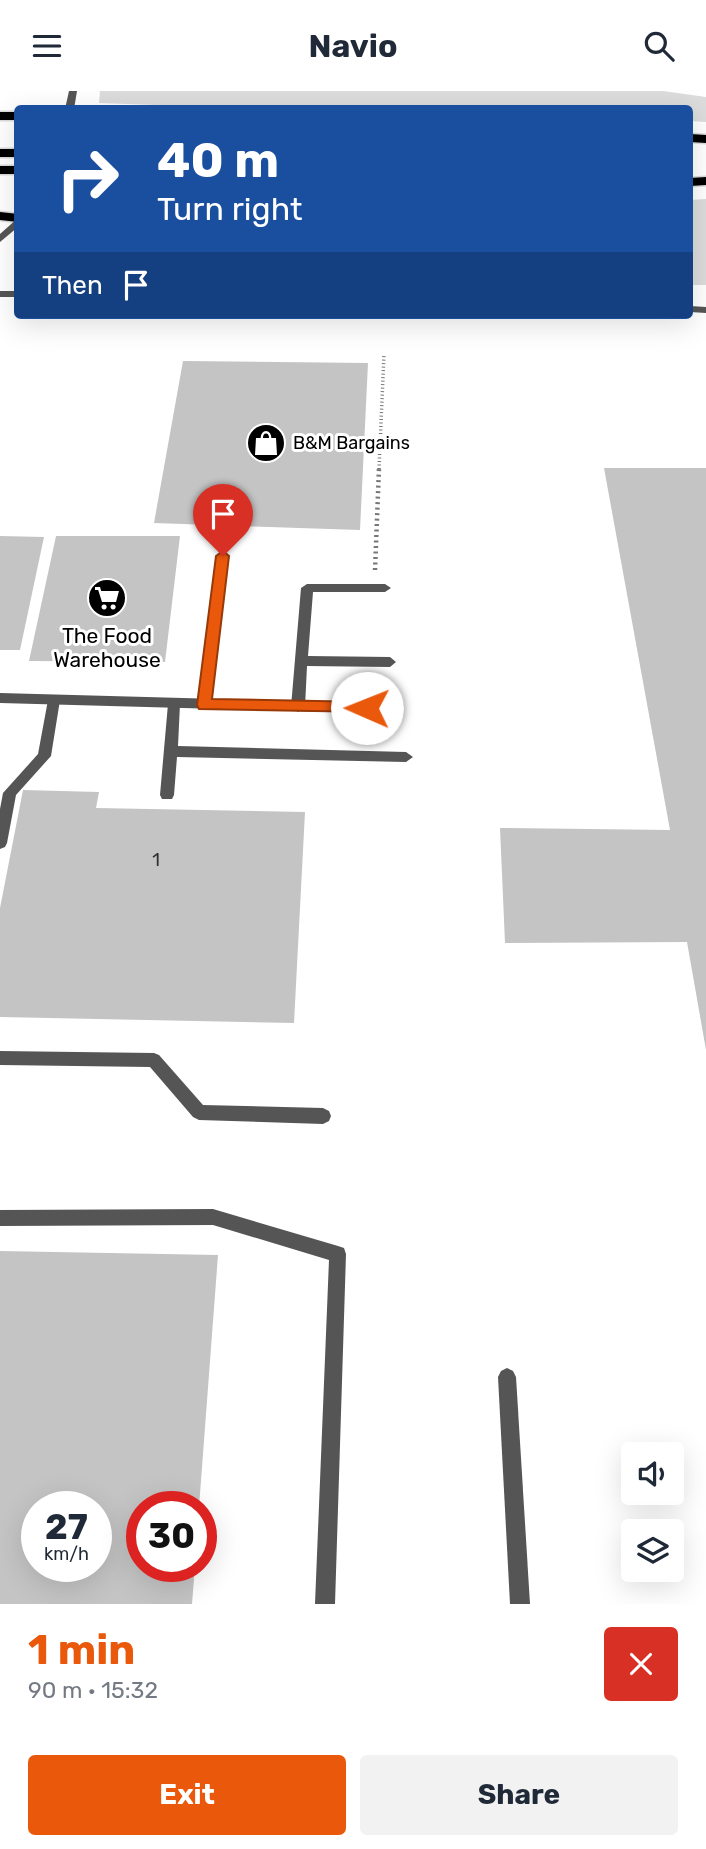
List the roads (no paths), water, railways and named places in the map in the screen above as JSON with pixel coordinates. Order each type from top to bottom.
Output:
[{"type":"street","points":[[0,239],[14,224]]},
{"type":"street","points":[[204,705],[223,556]]},
{"type":"street","points":[[299,706],[307,588],[380,588]]},
{"type":"street","points":[[302,661],[390,663]]},
{"type":"street","points":[[0,698],[367,708]]},
{"type":"street","points":[[0,843],[10,793],[44,756],[54,700]]},
{"type":"street","points":[[166,795],[174,704]]},
{"type":"street","points":[[171,751],[406,757]]},
{"type":"street","points":[[0,1058],[154,1060],[199,1112],[323,1116]]},
{"type":"street","points":[[0,1218],[213,1217],[338,1254],[325,1604]]},
{"type":"street","points":[[507,1377],[520,1604]]},
{"type":"place","name":"B&M Bargains","points":[[266,443]]},
{"type":"place","name":"The Food Warehouse","points":[[107,598]]}]
